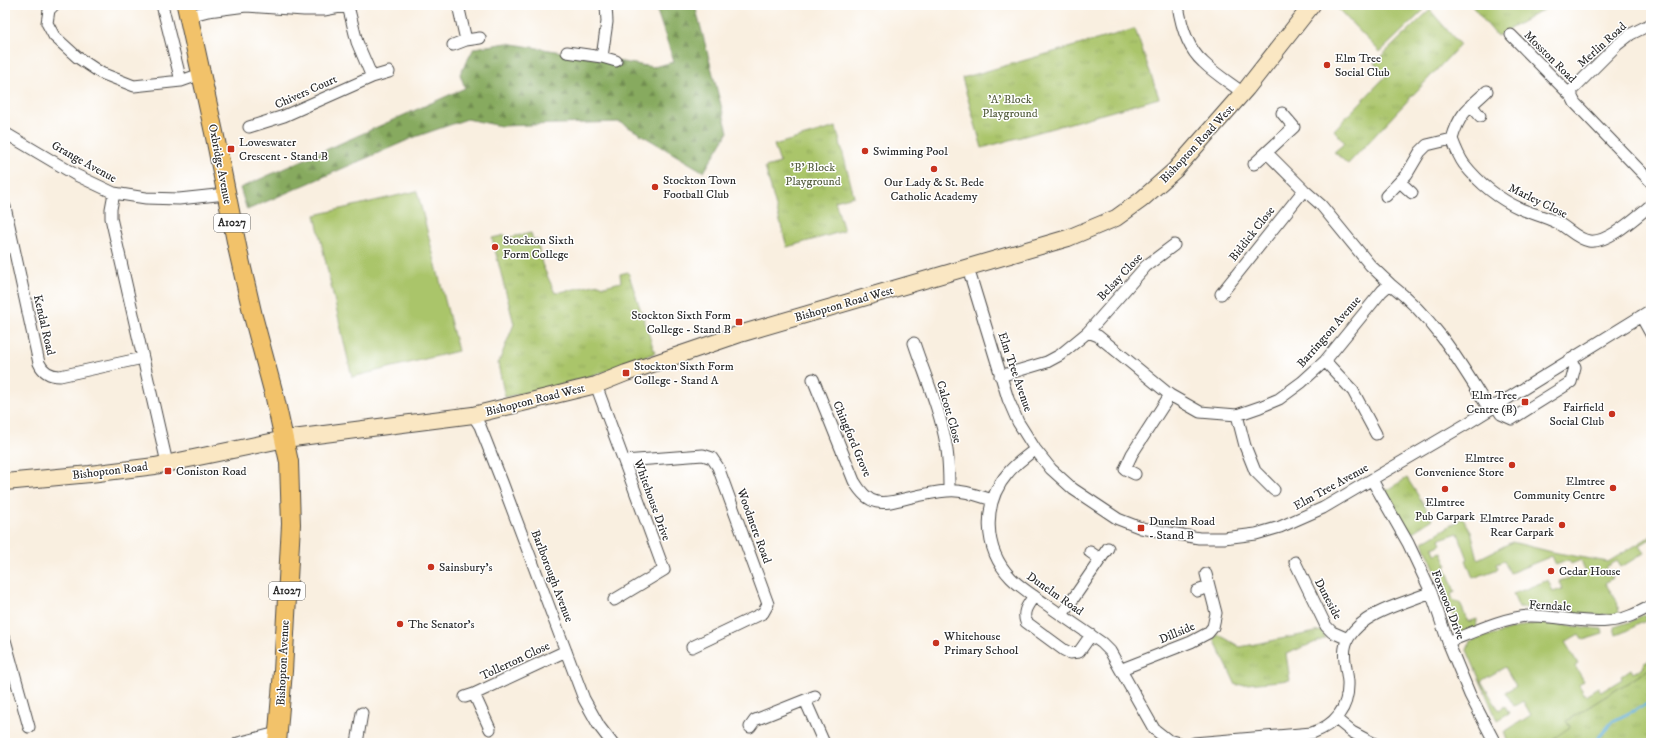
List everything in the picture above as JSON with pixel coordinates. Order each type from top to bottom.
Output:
[{"type":"main road","name":"Oxbridge Avenue","points":[[187,11],[253,316],[285,439]]},
{"type":"main road","name":"Bishopton Avenue","points":[[277,739],[283,671],[291,524],[289,462],[285,439]]},
{"type":"street","points":[[54,5],[49,10],[47,23],[54,36],[77,57],[101,73],[134,86],[180,81],[201,74]]},
{"type":"street","points":[[162,5],[180,81]]},
{"type":"street","points":[[187,11],[208,11],[246,5],[304,10],[324,10],[349,5],[357,42],[372,77]]},
{"type":"street","points":[[458,5],[466,40]]},
{"type":"street","points":[[602,57],[607,22],[606,5]]},
{"type":"street","points":[[1178,5],[1185,34],[1192,48],[1202,62],[1243,93]]},
{"type":"street","name":"Bishopton Road West","points":[[285,439],[473,415],[596,385],[655,362],[743,333],[1052,244],[1089,230],[1116,218],[1141,200],[1175,170],[1243,93],[1312,5]]},
{"type":"street","name":"Merlin Road","points":[[1572,94],[1617,45],[1631,34],[1651,24]]},
{"type":"street","name":"Mosston Road","points":[[1511,35],[1572,94],[1575,103],[1651,182]]},
{"type":"street","points":[[453,45],[466,40],[480,38]]},
{"type":"street","points":[[567,52],[602,57],[616,61]]},
{"type":"street","name":"Chivers Court","points":[[248,128],[284,116],[372,77],[389,72]]},
{"type":"street","points":[[1386,196],[1400,182],[1420,152],[1427,145],[1452,139],[1456,124],[1463,113],[1486,91]]},
{"type":"street","points":[[1471,105],[1480,116]]},
{"type":"street","points":[[1254,164],[1294,127],[1282,113]]},
{"type":"street","name":"Grange Avenue","points":[[5,133],[76,175],[114,193],[146,198],[179,199],[226,194]]},
{"type":"street","name":"Marley Close","points":[[1452,139],[1463,163],[1480,181],[1500,198],[1521,209],[1560,224],[1573,234],[1590,242],[1603,240],[1619,230],[1651,205]]},
{"type":"street","points":[[1267,153],[1321,205],[1370,265],[1410,300],[1434,326],[1492,407],[1501,414],[1512,419],[1571,382],[1575,367],[1571,359]]},
{"type":"street","points":[[1400,182],[1412,193]]},
{"type":"street","name":"Biddick Close","points":[[1221,294],[1304,190]]},
{"type":"street","points":[[114,193],[111,218],[167,463]]},
{"type":"street","name":"Kendal Road","points":[[5,207],[39,363],[42,369],[52,376],[60,376],[143,358]]},
{"type":"street","name":"Belsay Close","points":[[1088,332],[1146,266],[1174,244]]},
{"type":"street","name":"Elm Tree Avenue","points":[[968,268],[1008,399],[1018,422],[1035,449],[1052,469],[1073,489],[1118,519],[1142,528],[1199,538],[1223,538],[1248,535],[1280,527],[1323,508],[1372,480],[1651,310]]},
{"type":"street","name":"Barrington Avenue","points":[[1088,332],[1098,336],[1170,395],[1200,412],[1237,415],[1260,408],[1279,399],[1302,382],[1325,361],[1382,291],[1390,284]]},
{"type":"street","points":[[1640,316],[1651,334]]},
{"type":"street","points":[[1000,376],[1047,362],[1071,347],[1088,332]]},
{"type":"street","name":"Calcott Close","points":[[914,343],[941,423],[946,444],[949,467],[949,490]]},
{"type":"street","points":[[1325,361],[1353,391],[1376,434]]},
{"type":"street","name":"Chingford Grove","points":[[813,379],[854,481],[860,491],[867,498],[875,502],[893,503],[909,498],[949,490],[992,500]]},
{"type":"street","name":"Whitehouse Drive","points":[[596,385],[664,570],[614,600]]},
{"type":"street","points":[[1135,474],[1125,469],[1132,454],[1170,395]]},
{"type":"street","name":"Barlborough Avenue","points":[[473,415],[480,426],[502,482],[584,699],[599,726],[612,743]]},
{"type":"street","points":[[1237,415],[1245,446],[1255,471],[1274,490]]},
{"type":"street","name":"Bishopton Road","points":[[5,482],[90,474],[167,463],[285,439]]},
{"type":"street","name":"Dunelm Road","points":[[1035,449],[1008,473],[992,500],[989,515],[989,533],[993,550],[1001,567],[1011,579],[1091,635],[1110,651],[1122,669],[1154,729],[1168,740],[1179,743]]},
{"type":"street","name":"Woodmere Road","points":[[624,461],[703,456],[712,458],[718,467],[768,604],[763,613],[692,647]]},
{"type":"street","name":"Foxwood Drive","points":[[1372,480],[1408,543],[1431,592],[1448,642],[1470,696],[1495,743]]},
{"type":"street","points":[[1062,615],[1108,548]]},
{"type":"street","points":[[1090,552],[1100,560]]},
{"type":"street","name":"Duneside","points":[[1295,562],[1326,626],[1332,632],[1348,639]]},
{"type":"street","name":"Dillside","points":[[1122,669],[1191,642],[1208,633],[1213,627],[1216,613],[1206,574]]},
{"type":"street","points":[[1197,591],[1209,587]]},
{"type":"street","points":[[1194,743],[1312,733],[1321,730],[1336,719],[1346,704],[1348,682],[1344,660],[1345,648],[1348,639],[1355,629],[1365,620],[1381,612],[1431,592]]},
{"type":"street","points":[[1034,596],[1025,610],[1024,616],[1026,622],[1064,650],[1070,653],[1079,652],[1091,635]]},
{"type":"street","name":"Ferndale","points":[[1448,642],[1486,628],[1528,616],[1549,616],[1591,622],[1609,622],[1651,606]]},
{"type":"street","points":[[5,640],[29,727]]},
{"type":"street","name":"Tollerton Close","points":[[490,728],[470,695],[566,651]]},
{"type":"street","points":[[750,727],[755,720],[810,698],[824,743]]},
{"type":"street","points":[[357,743],[362,713]]},
{"type":"street","points":[[1336,719],[1352,732],[1372,743]]},
{"type":"street","points":[[238,743],[269,735],[277,739]]},
{"type":"green space","points":[[655,5],[695,5],[728,132],[704,172],[620,122],[501,126],[467,119],[415,137],[247,210],[240,188],[465,88],[460,74],[474,48],[507,43],[653,67],[674,62]]},
{"type":"green space","points":[[1342,5],[1419,5],[1424,10],[1380,52],[1338,9]]},
{"type":"green space","points":[[1471,5],[1552,5],[1497,36]]},
{"type":"green space","points":[[1430,10],[1460,45],[1348,164],[1334,152],[1345,143],[1334,130],[1386,76],[1374,63]]},
{"type":"green space","name":"'A' Block Playground","points":[[1135,29],[1159,98],[982,148],[962,78]]},
{"type":"green space","name":"'B' Block Playground","points":[[836,127],[854,196],[835,201],[844,231],[787,247],[765,167],[780,163],[774,145]]},
{"type":"green space","points":[[417,191],[458,351],[352,377],[315,215]]},
{"type":"green space","points":[[531,233],[533,240],[537,240],[542,264],[555,293],[599,284],[604,286],[621,282],[620,274],[628,272],[655,353],[607,371],[557,386],[505,397],[498,364],[514,324],[492,238],[505,235],[506,238]]},
{"type":"green space","points":[[1407,478],[1433,519],[1411,533],[1385,491]]},
{"type":"green space","points":[[1463,518],[1471,531],[1478,559],[1512,542],[1552,552],[1608,562],[1651,536],[1651,541],[1650,539],[1639,546],[1644,553],[1621,567],[1617,561],[1606,567],[1612,578],[1605,583],[1617,601],[1619,613],[1602,615],[1575,614],[1547,609],[1519,608],[1513,594],[1548,580],[1553,592],[1562,589],[1559,581],[1586,573],[1581,560],[1571,564],[1569,560],[1556,565],[1552,556],[1510,573],[1504,561],[1496,564],[1498,569],[1473,578],[1466,560],[1468,559],[1458,533],[1440,539],[1442,544],[1433,548],[1435,554],[1442,552],[1447,565],[1445,566],[1455,592],[1451,594],[1453,600],[1460,603],[1468,622],[1477,619],[1476,631],[1462,637],[1423,542]]},
{"type":"green space","points":[[1645,614],[1647,621],[1616,635],[1614,627],[1632,621]]},
{"type":"green space","points":[[1541,623],[1602,629],[1603,634],[1583,640],[1579,634],[1565,642],[1578,664],[1575,666],[1584,681],[1579,685],[1585,695],[1598,687],[1601,692],[1622,679],[1621,676],[1631,669],[1633,673],[1644,667],[1643,664],[1651,659],[1651,668],[1566,721],[1570,727],[1547,743],[1508,743],[1504,732],[1531,715],[1523,701],[1514,706],[1505,692],[1516,686],[1505,667],[1481,681],[1499,710],[1505,706],[1509,713],[1497,720],[1467,650],[1470,641],[1523,626]]},
{"type":"green space","points":[[1321,631],[1326,638],[1286,654],[1290,680],[1236,685],[1214,639],[1218,634],[1240,647]]},
{"type":"green space","points":[[1651,668],[1651,743],[1545,743],[1570,727],[1566,721]]},
{"type":"waterway","points":[[1594,743],[1613,721],[1651,702]]},
{"type":"place","name":"Elm Tree Social Club","points":[[1327,65]]},
{"type":"place","name":"Loweswater Crescent - Stand B","points":[[231,149]]},
{"type":"place","name":"Swimming Pool","points":[[865,151]]},
{"type":"place","name":"Our Lady & St. Bede Catholic Academy","points":[[934,169]]},
{"type":"place","name":"Stockton Town Football Club","points":[[655,187]]},
{"type":"place","name":"Stockton Sixth Form College","points":[[495,247]]},
{"type":"place","name":"Stockton Sixth Form College - Stand B","points":[[739,322]]},
{"type":"place","name":"Stockton Sixth Form College - Stand A","points":[[626,373]]},
{"type":"place","name":"Elm Tree Centre (B)","points":[[1525,402]]},
{"type":"place","name":"Fairfield Social Club","points":[[1612,414]]},
{"type":"place","name":"Elmtree Convenience Store","points":[[1512,465]]},
{"type":"place","name":"Coniston Road","points":[[168,471]]},
{"type":"place","name":"Elmtree Community Centre","points":[[1613,488]]},
{"type":"place","name":"Elmtree Pub Carpark","points":[[1445,489]]},
{"type":"place","name":"Elmtree Parade Rear Carpark","points":[[1562,525]]},
{"type":"place","name":"Dunelm Road - Stand B","points":[[1141,528]]},
{"type":"place","name":"Sainsbury's","points":[[431,567]]},
{"type":"place","name":"Cedar House","points":[[1551,571]]},
{"type":"place","name":"The Senator's","points":[[400,624]]},
{"type":"place","name":"Whitehouse Primary School","points":[[936,643]]}]
